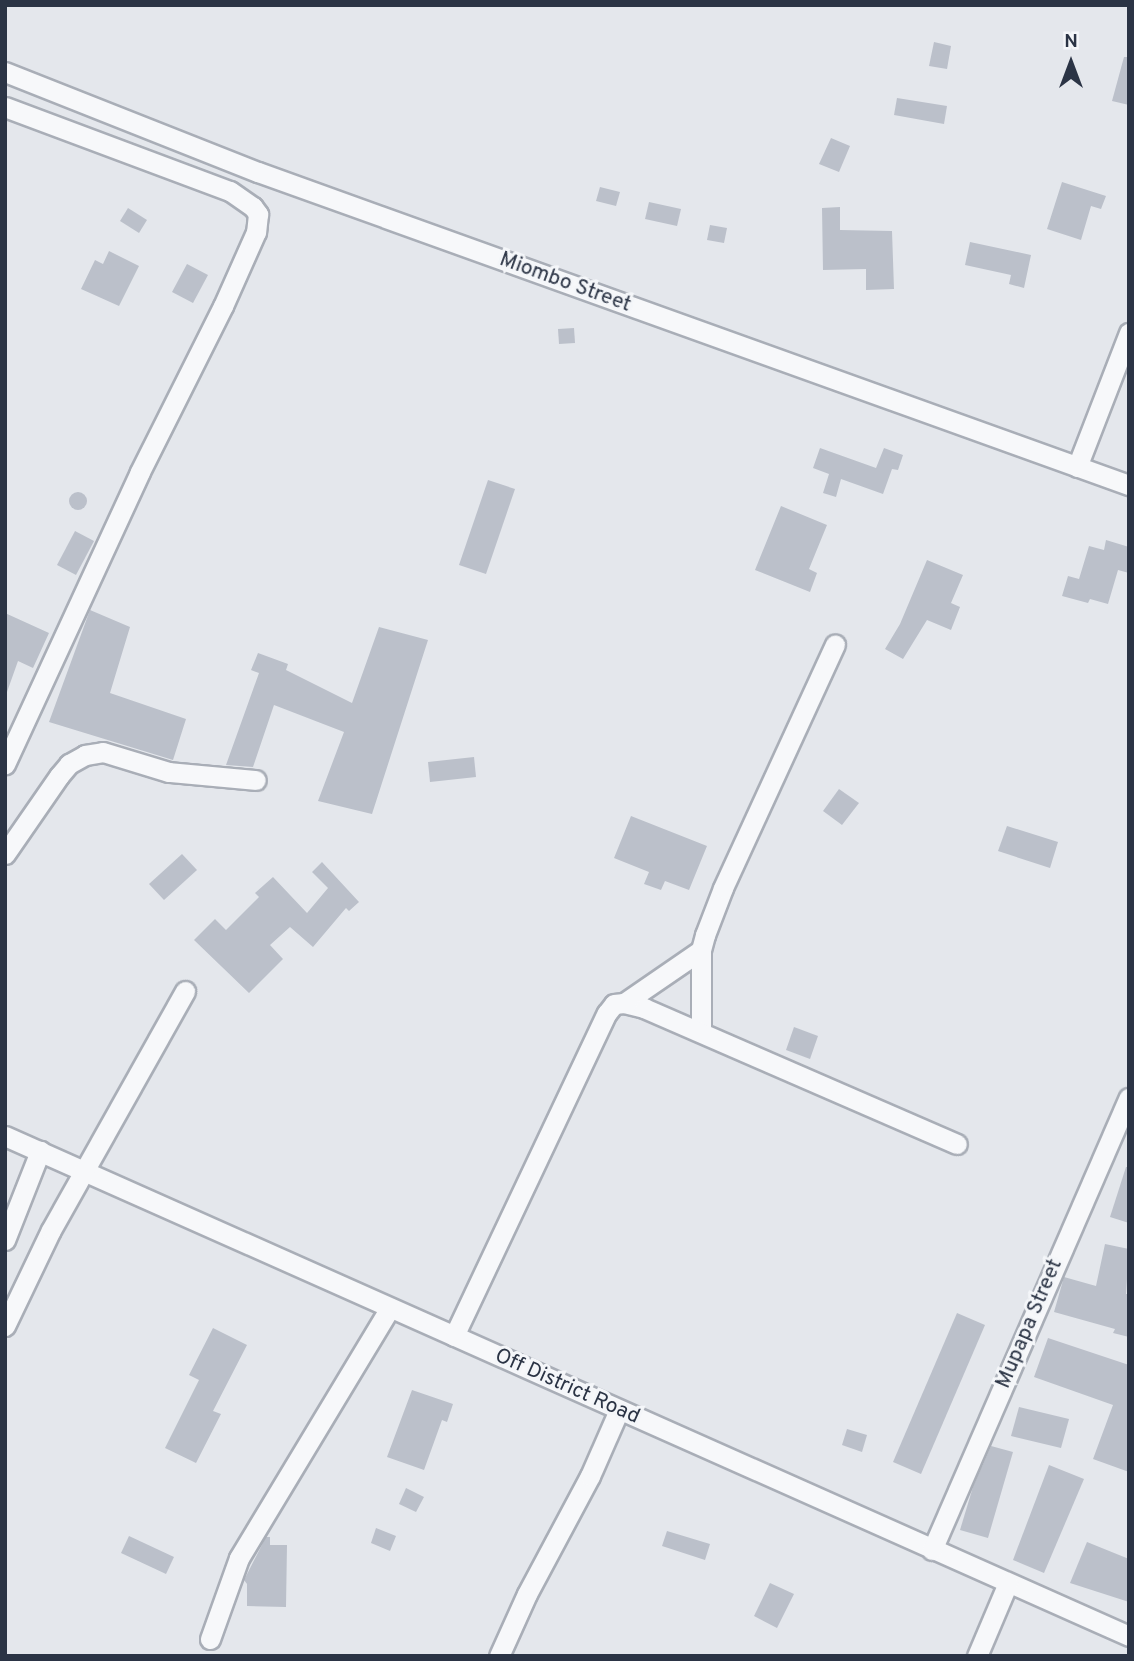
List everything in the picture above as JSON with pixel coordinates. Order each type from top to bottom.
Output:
[{"type":"street","name":"Miombo Street","points":[[5,72],[258,172],[1129,485]]},
{"type":"street","points":[[5,107],[230,191],[254,207],[258,214],[256,232],[223,306],[140,472],[5,764]]},
{"type":"street","points":[[1077,467],[1129,333]]},
{"type":"street","points":[[701,1032],[701,950],[723,888],[835,644]]},
{"type":"street","points":[[5,854],[59,776],[69,764],[85,755],[103,752],[169,772],[256,779]]},
{"type":"street","points":[[624,1003],[701,950]]},
{"type":"street","points":[[5,1326],[51,1230],[185,991]]},
{"type":"street","points":[[454,1336],[607,1013],[614,1004],[624,1003],[701,1032],[957,1144]]},
{"type":"street","name":"Mupapa Street","points":[[932,1550],[1129,1098]]},
{"type":"street","name":"Off District Road","points":[[5,1136],[1129,1636]]},
{"type":"street","points":[[5,1240],[40,1151]]},
{"type":"street","points":[[210,1639],[239,1558],[390,1308]]},
{"type":"street","points":[[499,1656],[527,1594],[590,1476],[619,1410]]},
{"type":"street","points":[[977,1656],[1008,1583]]},
{"type":"building","points":[[934,42],[951,46],[947,69],[929,66]]},
{"type":"building","points":[[1124,57],[1129,57],[1129,105],[1112,101]]},
{"type":"building","points":[[897,98],[947,106],[944,124],[894,115]]},
{"type":"building","points":[[831,138],[850,146],[839,172],[819,164]]},
{"type":"building","points":[[1062,182],[1106,196],[1101,209],[1091,206],[1081,240],[1047,229]]},
{"type":"building","points":[[600,187],[620,192],[616,206],[596,201]]},
{"type":"building","points":[[649,202],[681,209],[677,226],[645,219]]},
{"type":"building","points":[[840,207],[840,230],[892,231],[894,289],[866,290],[866,269],[823,270],[822,208]]},
{"type":"building","points":[[128,208],[147,220],[139,233],[120,221]]},
{"type":"building","points":[[710,225],[727,228],[724,243],[707,240]]},
{"type":"building","points":[[970,242],[1031,255],[1024,288],[1009,284],[1011,275],[965,265]]},
{"type":"building","points":[[109,251],[139,266],[119,306],[81,289],[95,260],[103,264]]},
{"type":"building","points":[[187,264],[208,275],[193,303],[172,292]]},
{"type":"building","points":[[574,328],[575,343],[559,344],[558,329]]},
{"type":"building","points":[[820,448],[876,468],[884,448],[903,455],[898,470],[892,469],[883,494],[841,479],[836,497],[823,493],[829,474],[813,468]]},
{"type":"building","points":[[488,480],[515,489],[486,574],[459,565]]},
{"type":"building","points":[[74,492],[82,492],[87,501],[85,508],[74,510],[69,505],[69,497]]},
{"type":"building","points":[[781,506],[827,525],[809,569],[817,573],[810,592],[755,570]]},
{"type":"building","points":[[75,531],[94,541],[76,575],[57,565]]},
{"type":"building","points":[[1106,540],[1129,547],[1129,573],[1118,570],[1108,604],[1090,599],[1088,603],[1062,596],[1068,576],[1079,579],[1089,546],[1104,550]]},
{"type":"building","points":[[927,560],[963,575],[951,603],[960,607],[951,630],[927,620],[903,659],[885,649],[900,624]]},
{"type":"building","points":[[90,610],[130,627],[110,693],[186,719],[173,760],[49,722]]},
{"type":"building","points":[[5,613],[49,633],[33,668],[18,661],[7,692]]},
{"type":"building","points":[[379,627],[428,640],[372,814],[318,801],[344,732],[274,705],[253,767],[226,765],[259,673],[251,670],[258,653],[288,664],[286,670],[352,703]]},
{"type":"building","points":[[474,757],[476,777],[430,782],[428,762]]},
{"type":"building","points":[[839,789],[859,803],[842,825],[823,811]]},
{"type":"building","points":[[631,816],[707,846],[689,890],[665,881],[661,890],[644,884],[649,872],[614,858]]},
{"type":"building","points":[[1007,826],[1058,842],[1050,868],[998,851]]},
{"type":"building","points":[[182,854],[197,870],[164,900],[149,884]]},
{"type":"building","points":[[322,862],[359,902],[349,911],[346,908],[313,947],[290,927],[270,945],[283,959],[249,993],[194,940],[215,919],[226,930],[259,897],[255,893],[273,877],[307,913],[328,888],[312,872]]},
{"type":"building","points":[[794,1027],[818,1036],[810,1059],[786,1050]]},
{"type":"building","points":[[1126,1167],[1129,1167],[1129,1223],[1110,1217]]},
{"type":"building","points":[[1105,1244],[1129,1249],[1126,1294],[1129,1294],[1129,1337],[1113,1333],[1115,1329],[1054,1312],[1064,1277],[1096,1286]]},
{"type":"building","points":[[957,1313],[985,1325],[921,1474],[893,1462]]},
{"type":"building","points":[[213,1328],[247,1345],[213,1411],[221,1414],[196,1463],[165,1448],[199,1380],[189,1375]]},
{"type":"building","points":[[1048,1338],[1129,1365],[1129,1472],[1093,1459],[1113,1405],[1034,1377]]},
{"type":"building","points":[[412,1390],[453,1404],[447,1422],[442,1420],[424,1470],[387,1457]]},
{"type":"building","points":[[1019,1407],[1069,1419],[1061,1448],[1011,1436]]},
{"type":"building","points":[[847,1429],[867,1435],[862,1452],[842,1445]]},
{"type":"building","points":[[991,1446],[1013,1452],[988,1538],[960,1530],[973,1487]]},
{"type":"building","points":[[1049,1465],[1084,1479],[1044,1573],[1013,1560]]},
{"type":"building","points":[[406,1488],[424,1497],[416,1512],[399,1504]]},
{"type":"building","points":[[376,1528],[396,1536],[390,1551],[371,1543]]},
{"type":"building","points":[[667,1531],[710,1544],[705,1560],[662,1546]]},
{"type":"building","points":[[129,1536],[174,1557],[166,1574],[121,1553]]},
{"type":"building","points":[[266,1537],[270,1537],[270,1545],[287,1545],[286,1607],[247,1606],[247,1584],[244,1580]]},
{"type":"building","points":[[1087,1542],[1129,1559],[1129,1602],[1070,1583]]},
{"type":"building","points":[[770,1583],[794,1594],[777,1628],[754,1616]]}]
